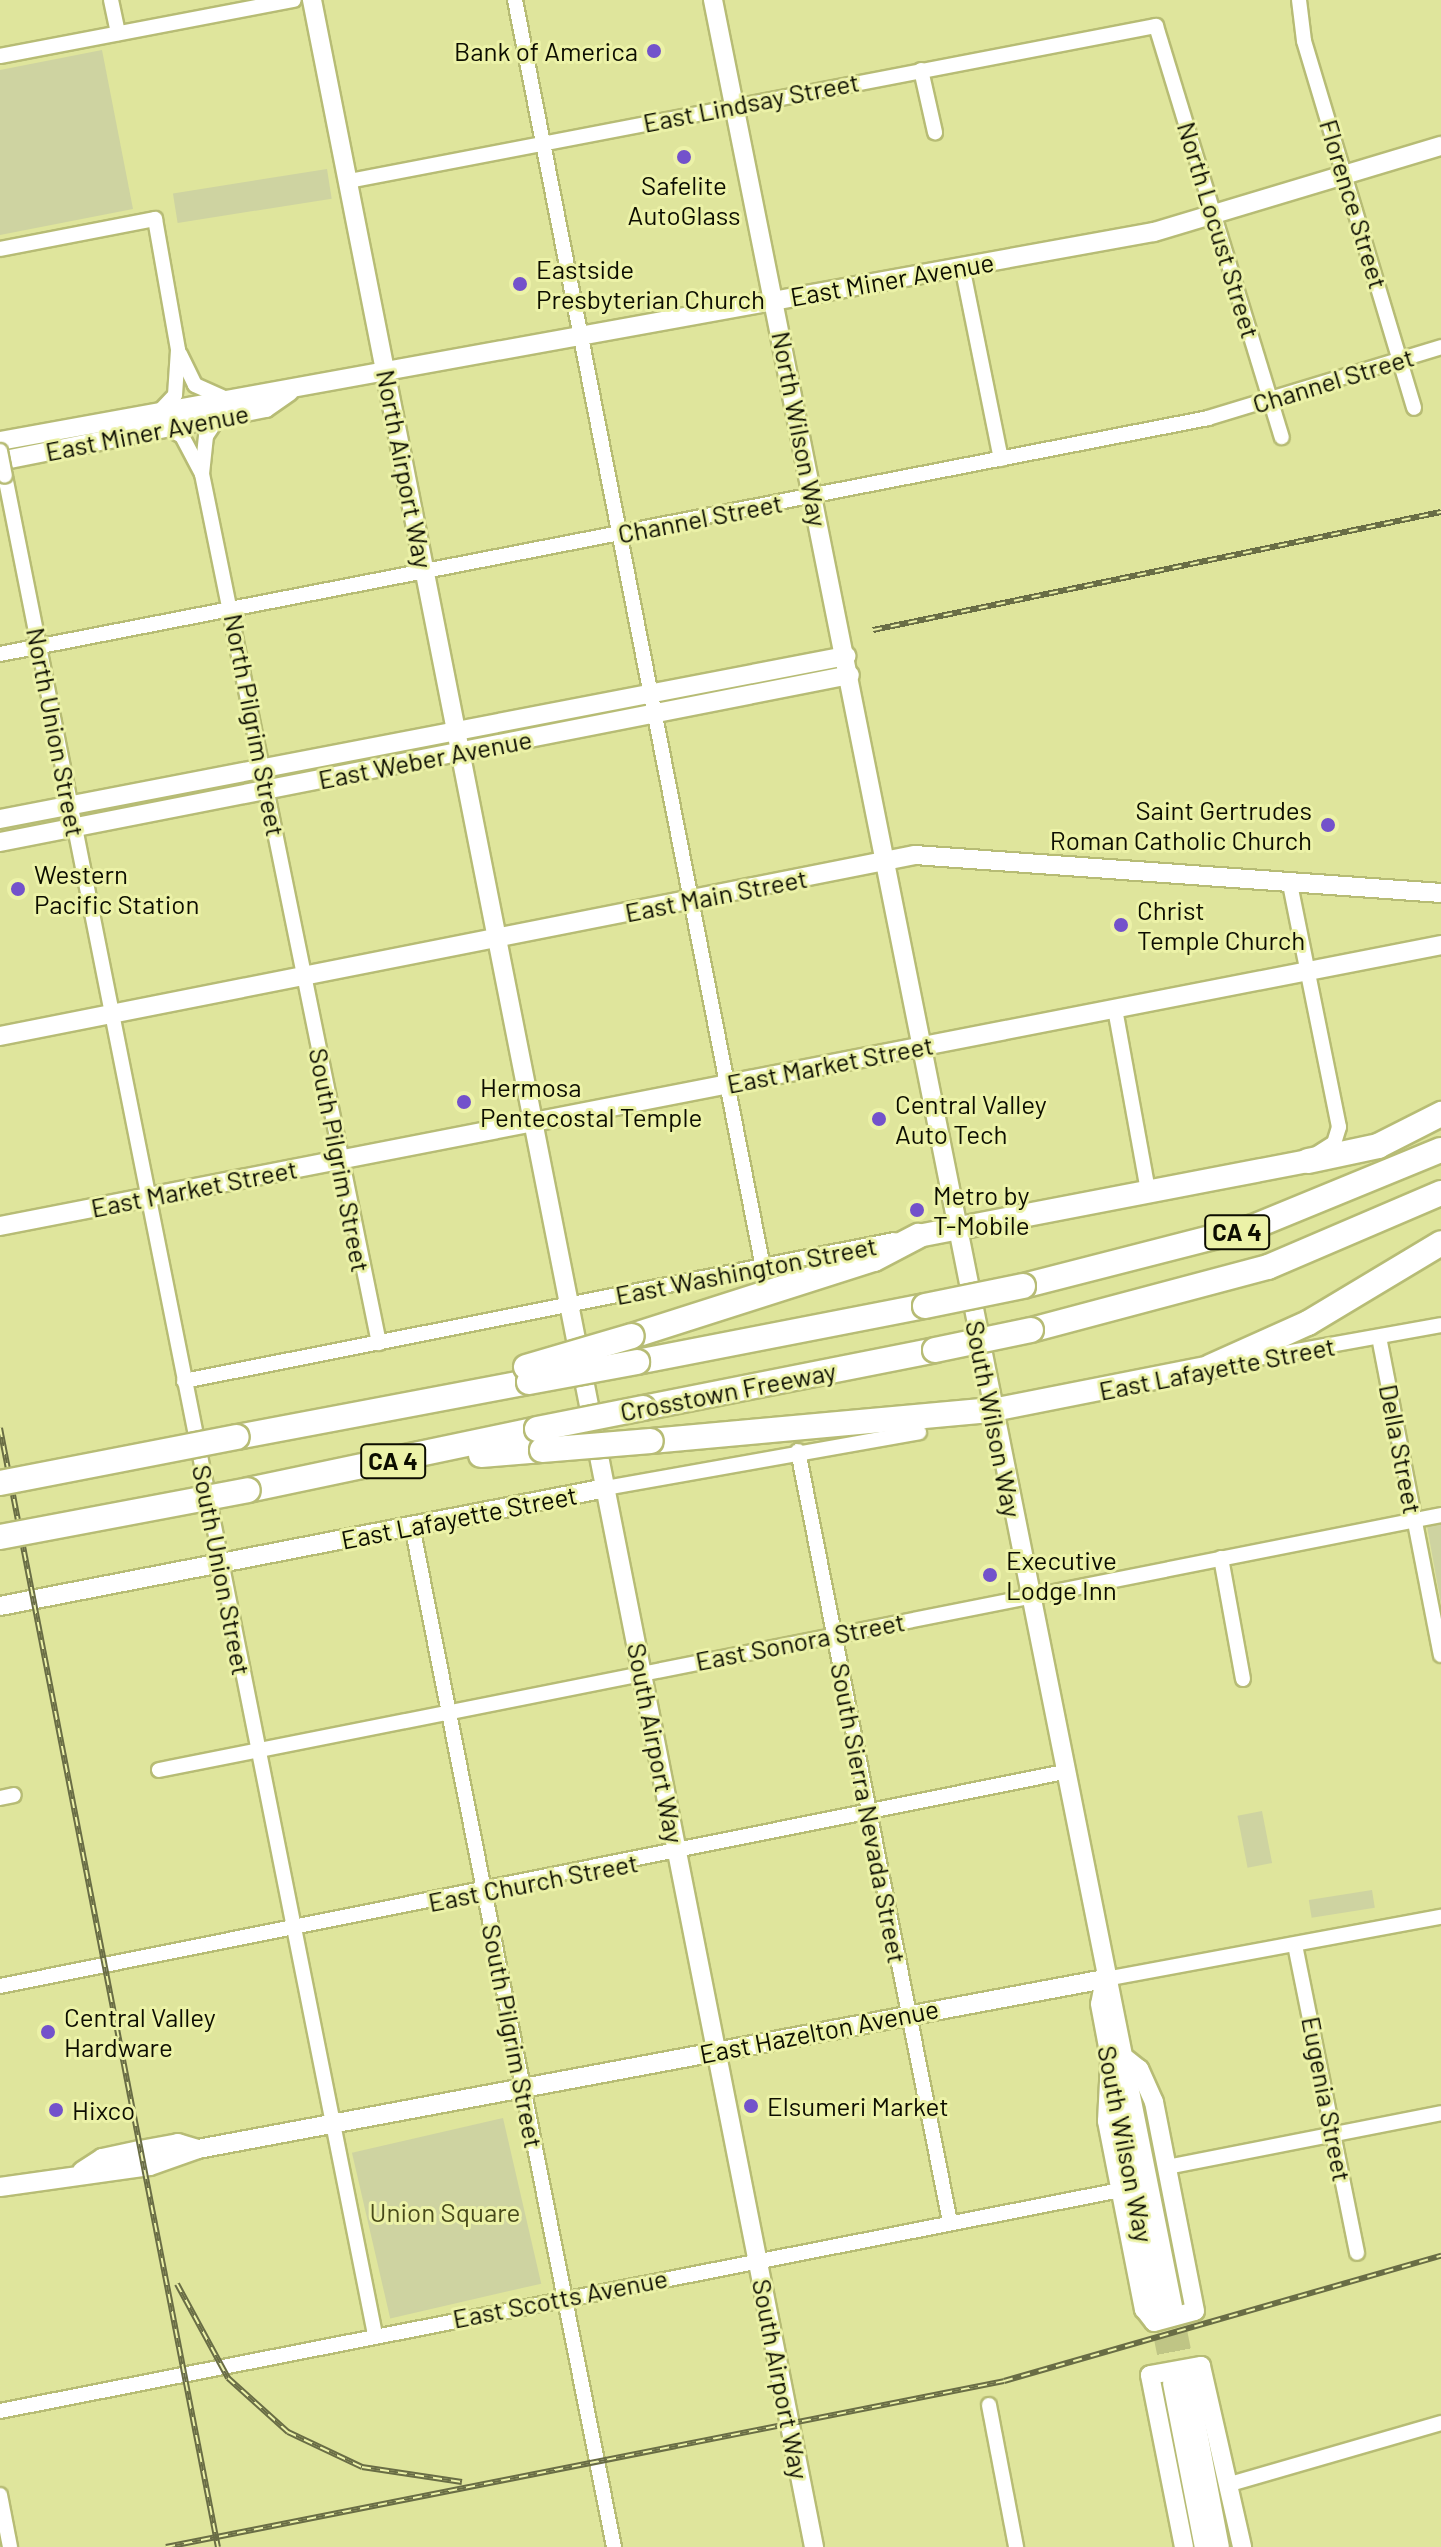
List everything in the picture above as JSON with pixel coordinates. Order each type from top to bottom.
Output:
[{"type":"highway","points":[[1308,1161],[1378,1146],[1441,1114]]},
{"type":"highway","name":"Crosstown Freeway","points":[[527,1374],[637,1362],[1023,1286],[1253,1227],[1441,1150]]},
{"type":"highway","name":"Crosstown Freeway","points":[[540,1439],[643,1408],[1031,1330],[1268,1267],[1441,1193]]},
{"type":"highway","points":[[527,1374],[632,1336],[874,1259],[918,1236]]},
{"type":"highway","points":[[1210,1367],[1278,1339],[1441,1243]]},
{"type":"highway","name":"CA 4","points":[[7,1480],[371,1411],[527,1374]]},
{"type":"highway","points":[[540,1439],[651,1441],[993,1410]]},
{"type":"highway","name":"CA 4","points":[[0,1537],[391,1462],[540,1439]]},
{"type":"main road","name":"North Airport Way","points":[[312,0],[454,730],[498,938]]},
{"type":"main road","name":"North Wilson Way","points":[[713,0],[848,665],[883,860]]},
{"type":"main road","name":"East Miner Avenue","points":[[2,469],[222,397],[289,392],[962,266],[1213,215],[1441,146]]},
{"type":"main road","name":"East Miner Avenue","points":[[0,441],[164,418],[219,417],[266,408],[289,392]]},
{"type":"main road","name":"East Weber Avenue","points":[[0,819],[652,693],[848,665]]},
{"type":"main road","name":"East Weber Avenue","points":[[0,842],[656,714],[848,665]]},
{"type":"main road","name":"East Main Street","points":[[0,1036],[915,855],[1441,893]]},
{"type":"main road","name":"South Wilson Way","points":[[883,860],[1105,1979],[1100,2004],[1118,2060],[1165,2307]]},
{"type":"main road","name":"South Airport Way","points":[[498,938],[814,2547]]},
{"type":"main road","name":"East Market Street","points":[[0,1226],[1436,945]]},
{"type":"main road","name":"East Washington Street","points":[[918,1236],[1308,1161]]},
{"type":"main road","name":"East Lafayette Street","points":[[993,1410],[1210,1367]]},
{"type":"main road","name":"East Lafayette Street","points":[[0,1606],[606,1488]]},
{"type":"main road","name":"East Hazelton Avenue","points":[[0,2187],[82,2171],[102,2158],[146,2149],[178,2143],[198,2149],[909,2013],[1105,1979]]},
{"type":"main road","points":[[1118,2060],[1139,2069],[1154,2102],[1167,2167],[1194,2313],[1148,2319],[1105,2107],[1118,2060]]},
{"type":"main road","points":[[1181,2546],[1150,2375],[1207,2370],[1242,2547]]},
{"type":"main road","points":[[1204,2547],[1180,2382],[1220,2547]]},
{"type":"street","points":[[111,0],[118,33]]},
{"type":"street","points":[[0,56],[294,0]]},
{"type":"street","points":[[515,0],[763,1267]]},
{"type":"street","name":"Florence Street","points":[[1299,0],[1345,174],[1414,408]]},
{"type":"street","name":"East Lindsay Street","points":[[349,181],[732,104],[1153,25]]},
{"type":"street","name":"North Locust Street","points":[[1153,25],[1282,437]]},
{"type":"street","points":[[921,70],[935,132]]},
{"type":"street","points":[[0,249],[155,219],[178,350],[175,395],[164,418]]},
{"type":"street","points":[[962,266],[1001,459]]},
{"type":"street","name":"Channel Street","points":[[0,654],[1001,459],[1270,399],[1441,347]]},
{"type":"street","points":[[178,350],[195,385],[222,397]]},
{"type":"street","name":"North Pilgrim Street","points":[[202,474],[206,436],[219,417]]},
{"type":"street","name":"North Pilgrim Street","points":[[164,418],[183,437],[202,474],[305,976]]},
{"type":"street","name":"North Union Street","points":[[0,451],[111,1014]]},
{"type":"street","points":[[1290,884],[1339,1127],[1334,1143],[1308,1161]]},
{"type":"street","name":"South Pilgrim Street","points":[[305,976],[379,1343]]},
{"type":"street","points":[[1115,1009],[1148,1191]]},
{"type":"street","name":"South Union Street","points":[[111,1014],[375,2334]]},
{"type":"street","name":"East Washington Street","points":[[184,1381],[918,1236]]},
{"type":"street","name":"East Lafayette Street","points":[[1210,1367],[1441,1325]]},
{"type":"street","name":"Della Street","points":[[1379,1337],[1441,1655]]},
{"type":"street","name":"East Lafayette Street","points":[[606,1488],[798,1451],[919,1432]]},
{"type":"street","name":"South Sierra Nevada Street","points":[[798,1451],[950,2222]]},
{"type":"street","name":"East Sonora Street","points":[[159,1770],[256,1748],[1441,1515]]},
{"type":"street","name":"South Pilgrim Street","points":[[412,1526],[614,2547]]},
{"type":"street","points":[[1221,1558],[1243,1679]]},
{"type":"street","name":"East Church Street","points":[[0,1986],[870,1815],[1064,1772]]},
{"type":"street","name":"East Hazelton Avenue","points":[[1105,1979],[1441,1917]]},
{"type":"street","name":"Eugenia Street","points":[[1295,1945],[1357,2253]]},
{"type":"street","points":[[1167,2167],[1441,2113]]},
{"type":"street","name":"East Scotts Avenue","points":[[0,2411],[375,2334],[1120,2190]]},
{"type":"street","points":[[989,2405],[1016,2547]]},
{"type":"street","points":[[1230,2484],[1441,2423]]},
{"type":"street","points":[[0,2495],[10,2547]]},
{"type":"green space","points":[[102,50],[133,209],[0,235],[0,70]]},
{"type":"green space","points":[[327,169],[332,199],[178,223],[173,193]]},
{"type":"green space","points":[[1441,1523],[1441,1604],[1427,1526]]},
{"type":"green space","points":[[1262,1811],[1272,1863],[1248,1868],[1237,1816]]},
{"type":"green space","points":[[1372,1890],[1375,1908],[1312,1918],[1309,1900]]},
{"type":"green space","name":"Union Square","points":[[503,2118],[541,2284],[390,2319],[352,2153]]},
{"type":"tunnel","points":[[1173,2306],[1188,2380]]},
{"type":"tunnel","points":[[1157,2309],[1172,2383]]},
{"type":"railway","points":[[873,630],[1441,512]]},
{"type":"railway","points":[[0,1428],[218,2547]]},
{"type":"railway","points":[[166,2547],[1004,2381],[1441,2256]]},
{"type":"railway","points":[[177,2284],[228,2378],[288,2432],[362,2467],[462,2482]]},
{"type":"place","name":"Bank of America","points":[[654,51]]},
{"type":"place","name":"Safelite AutoGlass","points":[[684,157]]},
{"type":"place","name":"Eastside Presbyterian Church","points":[[520,284]]},
{"type":"place","name":"Saint Gertrudes Roman Catholic Church","points":[[1328,825]]},
{"type":"place","name":"Western Pacific Station","points":[[18,889]]},
{"type":"place","name":"Christ Temple Church","points":[[1121,925]]},
{"type":"place","name":"Hermosa Pentecostal Temple","points":[[464,1102]]},
{"type":"place","name":"Central Valley Auto Tech","points":[[879,1119]]},
{"type":"place","name":"Metro by T-Mobile","points":[[917,1210]]},
{"type":"place","name":"Executive Lodge Inn","points":[[990,1575]]},
{"type":"place","name":"Central Valley Hardware","points":[[48,2032]]},
{"type":"place","name":"Elsumeri Market","points":[[751,2106]]},
{"type":"place","name":"Hixco","points":[[56,2110]]}]
